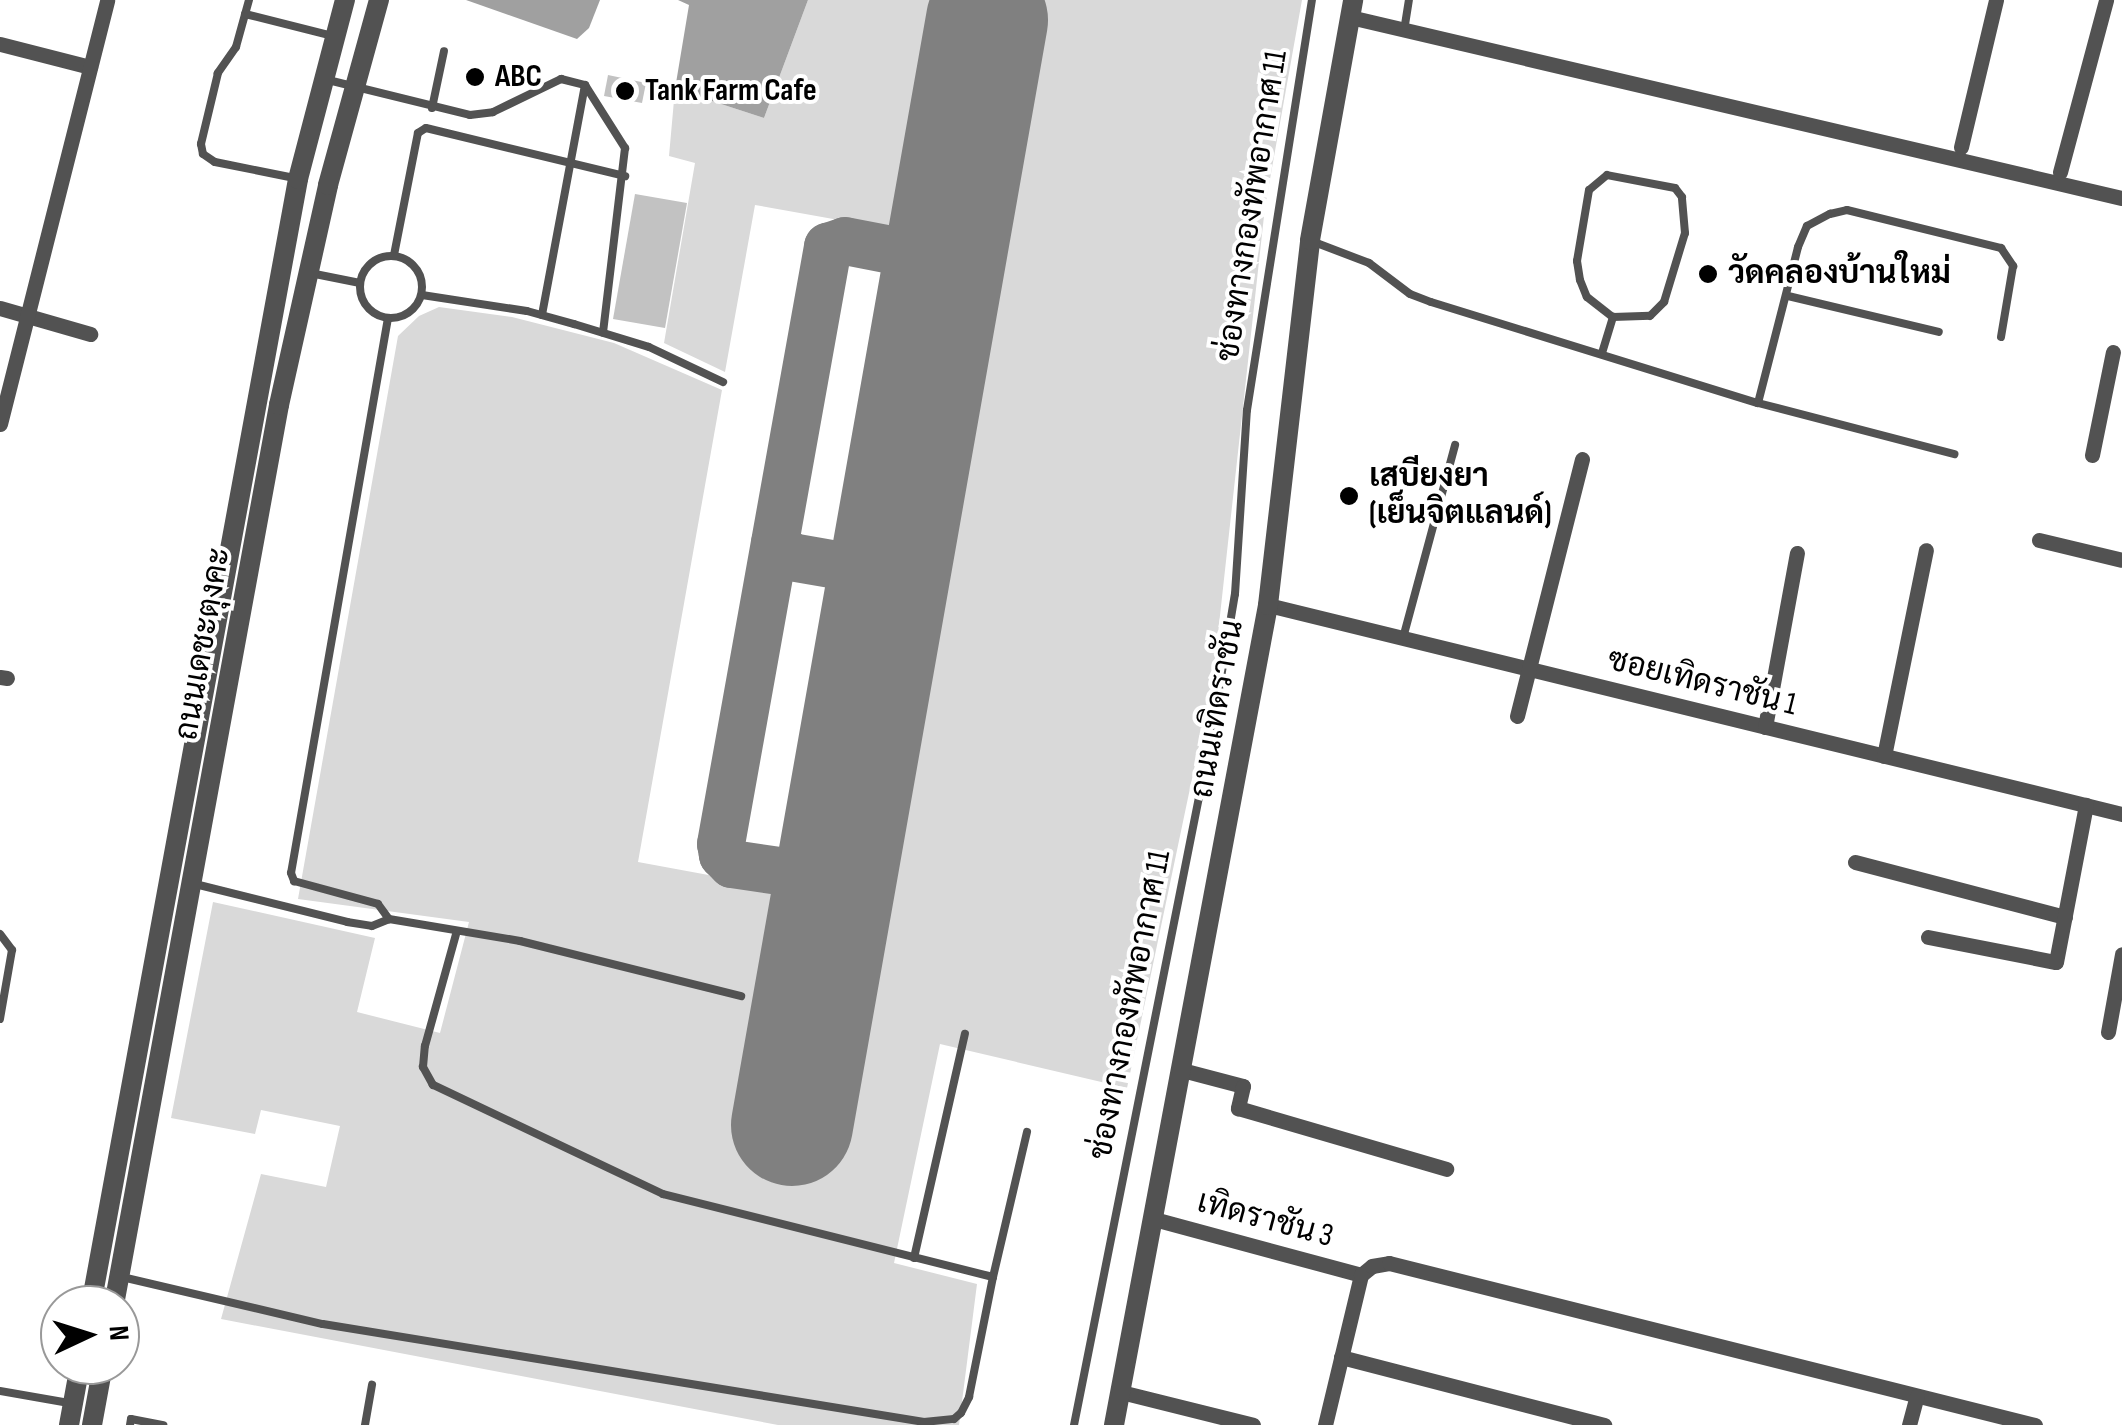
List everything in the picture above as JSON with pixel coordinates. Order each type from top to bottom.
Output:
[{"type":"street","points":[[0,424],[106,0]]},
{"type":"street","name":"ถนนเดชะตุงคะ","points":[[94,1285],[298,178],[345,0]]},
{"type":"street","name":"ถนนเดชะตุงคะ","points":[[118,1285],[279,405],[328,185],[379,0]]},
{"type":"street","points":[[1961,147],[1996,0]]},
{"type":"street","points":[[2060,172],[2106,0]]},
{"type":"street","points":[[1352,8],[1404,31],[2122,198]]},
{"type":"street","name":"ถนนเทิดราชัน","points":[[1114,1425],[1268,606],[1310,240],[1352,8]]},
{"type":"street","points":[[0,44],[90,67]]},
{"type":"street","points":[[0,308],[90,334]]},
{"type":"street","points":[[2092,455],[2114,352]]},
{"type":"street","points":[[2104,406],[2122,411]]},
{"type":"street","points":[[1517,716],[1582,459]]},
{"type":"street","points":[[2039,540],[2122,560]]},
{"type":"street","points":[[1884,756],[1926,550]]},
{"type":"street","points":[[1765,727],[1797,553]]},
{"type":"street","name":"ซอยเทิดราชัน 1","points":[[1268,606],[2122,814]]},
{"type":"street","points":[[1928,937],[2056,962],[2086,805]]},
{"type":"street","points":[[1855,862],[2065,916]]},
{"type":"street","points":[[2108,1032],[2122,955]]},
{"type":"street","points":[[1182,1070],[1242,1086],[1238,1108],[1446,1169]]},
{"type":"street","name":"เทิดราชัน 3","points":[[1154,1219],[1362,1275]]},
{"type":"street","points":[[1325,1425],[1362,1275],[1372,1266],[1389,1263],[2035,1425]]},
{"type":"street","points":[[1342,1357],[1604,1425]]},
{"type":"street","points":[[70,1414],[76,1385]]},
{"type":"street","points":[[92,1425],[99,1385]]},
{"type":"street","points":[[1121,1392],[1253,1425]]},
{"type":"street","points":[[1909,1425],[1917,1396]]},
{"type":"lane","points":[[248,0],[236,48],[218,73],[201,144],[203,154],[215,162],[298,178]]},
{"type":"lane","name":"ช่องทางกองทัพอากาศ 11","points":[[1074,1425],[1217,701],[1234,594],[1248,410],[1312,0]]},
{"type":"lane","points":[[1404,31],[1409,0]]},
{"type":"lane","points":[[245,14],[335,37]]},
{"type":"lane","points":[[432,108],[444,52]]},
{"type":"lane","points":[[323,79],[470,115],[493,112],[561,79],[585,85],[625,148],[625,176],[603,333]]},
{"type":"lane","points":[[542,315],[585,85]]},
{"type":"lane","points":[[394,255],[418,133],[426,128],[625,176]]},
{"type":"lane","points":[[1608,175],[1675,188],[1682,197],[1685,234],[1664,302],[1650,316],[1614,317],[1587,297],[1580,280],[1577,261],[1589,190],[1608,175]]},
{"type":"lane","points":[[1758,403],[1807,226],[1847,210],[2001,248],[2013,266],[2001,337]]},
{"type":"lane","points":[[1310,240],[1369,262],[1410,294],[1431,302],[1758,403],[1954,454]]},
{"type":"lane","points":[[394,255],[405,258],[420,274],[422,296],[412,310],[388,318],[364,303],[360,284],[368,265],[394,255]]},
{"type":"lane","points":[[310,274],[360,284]]},
{"type":"lane","points":[[422,296],[542,315],[649,348],[724,382]]},
{"type":"lane","points":[[1788,296],[1939,332]]},
{"type":"lane","points":[[1602,353],[1614,317]]},
{"type":"lane","points":[[388,318],[291,873],[294,881],[302,885],[378,904],[389,920]]},
{"type":"lane","points":[[1403,638],[1455,445]]},
{"type":"lane","points":[[191,882],[347,922],[372,926],[389,920],[520,941],[741,996]]},
{"type":"lane","points":[[457,931],[425,1046],[423,1067],[433,1085],[663,1194],[993,1277]]},
{"type":"lane","points":[[0,934],[12,950],[0,1019]]},
{"type":"lane","points":[[914,1258],[966,1034]]},
{"type":"lane","points":[[119,1277],[324,1324],[924,1422],[954,1419],[966,1406],[1028,1132]]},
{"type":"lane","points":[[365,1425],[372,1385]]},
{"type":"lane","points":[[0,1391],[70,1414]]},
{"type":"lane","points":[[130,1425],[131,1419],[162,1425]]},
{"type":"shaded area","points":[[466,0],[600,0],[589,28],[577,39]]},
{"type":"shaded area","points":[[678,0],[808,0],[764,118],[675,89],[689,5]]},
{"type":"shaded area","points":[[808,0],[1302,0],[1265,207],[1213,679],[1127,1088],[940,1044],[894,1263],[977,1284],[959,1425],[778,1425],[221,1319],[261,1174],[326,1187],[340,1126],[261,1110],[255,1134],[171,1118],[213,902],[375,938],[357,1012],[440,1033],[469,922],[298,899],[398,336],[419,316],[439,307],[512,317],[614,343],[722,390],[638,862],[800,892],[759,1129],[823,1141],[1022,13],[957,1],[917,234],[755,205],[725,372],[664,343],[695,163],[669,156],[675,89],[764,118]]},
{"type":"building","points":[[608,75],[646,83],[642,103],[604,96]]},
{"type":"building","points":[[635,194],[687,203],[665,328],[613,319]]},
{"type":"taxiway","points":[[831,899],[814,876],[732,864],[723,855],[721,844],[828,247],[845,241],[917,255],[930,254],[946,243]]},
{"type":"taxiway","points":[[775,543],[791,557],[871,571],[886,587]]},
{"type":"runway","points":[[792,1125],[987,20]]},
{"type":"place","name":"ABC","points":[[475,77]]},
{"type":"place","name":"Tank Farm Cafe","points":[[625,91]]},
{"type":"place","name":"วัดคลองบ้านใหม่","points":[[1708,274]]},
{"type":"place","name":"เสบียงยา (เย็นจิตแลนด์)","points":[[1349,496]]}]
